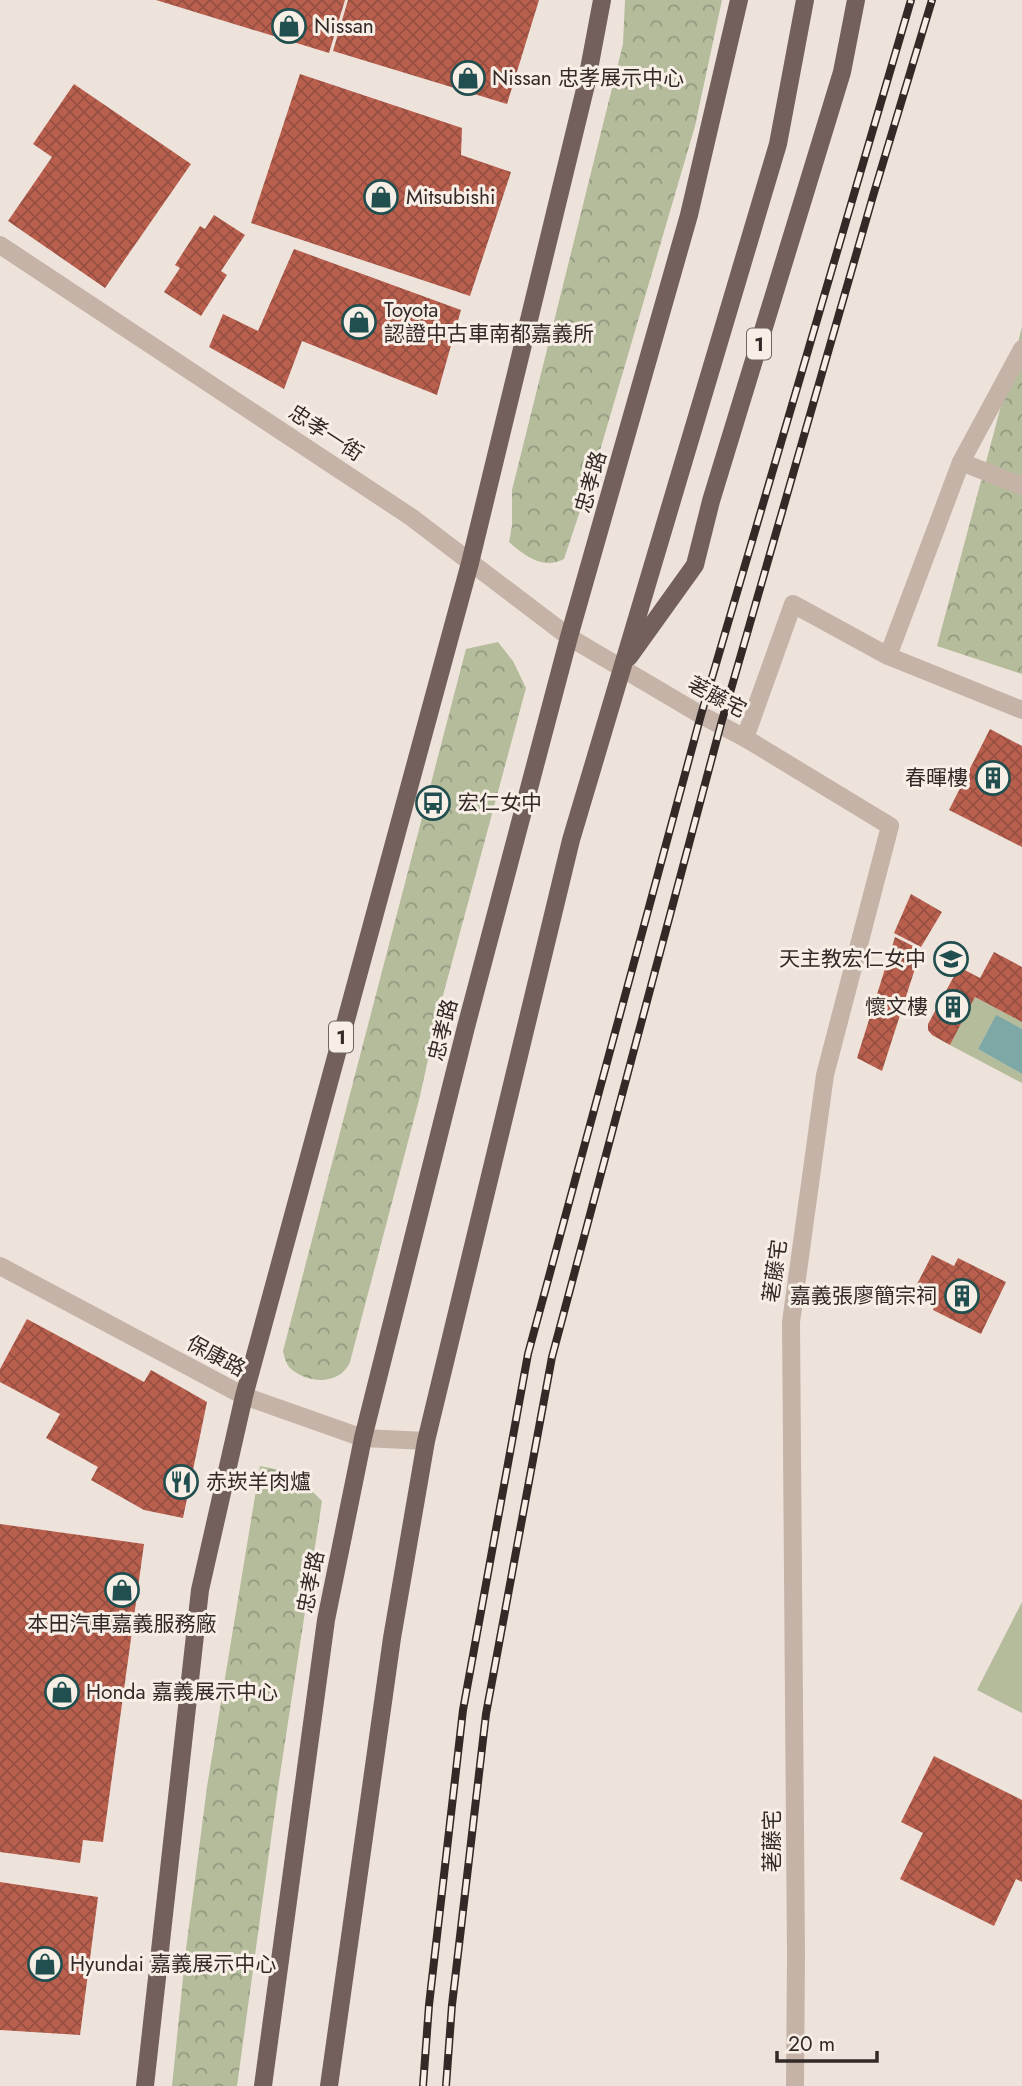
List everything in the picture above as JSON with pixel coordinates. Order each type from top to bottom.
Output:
[{"type":"main road","name":"1","points":[[145,2086],[200,1590],[244,1396],[470,563],[586,85],[602,0]]},
{"type":"main road","name":"忠孝路","points":[[263,2086],[326,1620],[363,1438],[463,1040],[569,637],[689,215],[739,0]]},
{"type":"main road","name":"1","points":[[329,2086],[392,1638],[426,1441],[571,840],[778,144],[805,0]]},
{"type":"main road","name":"1","points":[[621,668],[695,565],[711,501],[842,72],[856,0]]},
{"type":"street","name":"忠孝一街","points":[[0,245],[411,517],[569,637],[621,668]]},
{"type":"street","points":[[888,656],[961,462],[1022,349]]},
{"type":"street","points":[[961,462],[1022,486]]},
{"type":"street","points":[[745,737],[793,604],[888,656],[1022,710]]},
{"type":"street","name":"荖藤宅","points":[[621,668],[701,715],[745,737],[890,826],[825,1075],[791,1322],[795,2086]]},
{"type":"street","name":"保康路","points":[[0,1266],[244,1396],[363,1438],[426,1441]]},
{"type":"green space","points":[[625,0],[722,0],[695,126],[599,454],[564,559],[549,563],[535,560],[509,542],[512,490],[623,44]]},
{"type":"green space","points":[[1022,327],[1022,674],[937,646]]},
{"type":"green space","points":[[498,642],[513,661],[526,688],[438,1014],[420,1096],[350,1362],[345,1370],[331,1379],[304,1377],[289,1367],[283,1351],[466,649]]},
{"type":"green space","points":[[975,997],[1022,1022],[1022,1029],[996,1016],[978,1049],[1022,1074],[1022,1083],[950,1045]]},
{"type":"green space","points":[[260,1466],[294,1473],[322,1501],[279,1781],[237,2086],[172,2086],[207,1787]]},
{"type":"green space","points":[[1022,1602],[1022,1713],[977,1690]]},
{"type":"water","points":[[996,1015],[1022,1029],[1022,1074],[978,1049]]},
{"type":"building","name":"Nissan","points":[[156,0],[345,0],[329,53]]},
{"type":"building","name":"Nissan 忠孝展示中心","points":[[348,0],[539,0],[507,104],[333,51]]},
{"type":"building","name":"Mitsubishi","points":[[300,74],[462,128],[461,155],[511,172],[470,296],[251,223]]},
{"type":"building","points":[[74,84],[191,164],[105,288],[8,221],[52,157],[33,144]]},
{"type":"building","points":[[214,215],[245,235],[221,271],[227,275],[201,316],[164,292],[180,268],[175,265],[200,226],[205,229]]},
{"type":"building","name":"Toyota 認證中古車南都嘉義所","points":[[294,249],[461,310],[437,395],[302,341],[284,389],[209,347],[223,314],[258,331]]},
{"type":"building","name":"春暉樓","points":[[990,729],[1022,746],[1022,847],[949,810]]},
{"type":"building","points":[[911,894],[942,912],[921,947],[894,933]]},
{"type":"building","points":[[895,937],[921,950],[882,1071],[857,1058]]},
{"type":"building","name":"懷文樓","points":[[994,952],[1022,967],[1022,1022],[975,997],[950,1045],[932,1035],[928,1024],[959,967],[980,978]]},
{"type":"building","name":"嘉義張廖簡宗祠","points":[[932,1255],[954,1266],[958,1258],[1006,1282],[981,1334],[933,1310],[936,1301],[914,1290]]},
{"type":"building","points":[[27,1319],[144,1382],[151,1370],[207,1402],[183,1518],[144,1510],[91,1480],[98,1467],[46,1438],[60,1414],[0,1382],[0,1369]]},
{"type":"building","name":"Honda 嘉義展示中心","points":[[0,1524],[144,1544],[103,1842],[83,1840],[80,1863],[0,1852]]},
{"type":"building","points":[[934,1756],[1022,1800],[1022,1882],[1016,1879],[994,1926],[900,1879],[923,1833],[901,1822]]},
{"type":"building","name":"Hyundai 嘉義展示中心","points":[[0,1882],[98,1897],[80,2035],[0,2030]]},
{"type":"railway","points":[[423,2086],[429,2005],[463,1710],[528,1354],[701,715],[911,0]]},
{"type":"railway","points":[[446,2086],[452,2005],[486,1714],[552,1357],[721,724],[932,0]]},
{"type":"place","name":"Nissan","points":[[289,26]]},
{"type":"place","name":"Nissan 忠孝展示中心","points":[[468,78]]},
{"type":"place","name":"Mitsubishi","points":[[381,197]]},
{"type":"place","name":"Toyota 認證中古車南都嘉義所","points":[[359,322]]},
{"type":"place","name":"春暉樓","points":[[993,778]]},
{"type":"place","name":"宏仁女中","points":[[433,803]]},
{"type":"place","name":"天主教宏仁女中","points":[[951,959]]},
{"type":"place","name":"懷文樓","points":[[953,1007]]},
{"type":"place","name":"嘉義張廖簡宗祠","points":[[962,1296]]},
{"type":"place","name":"赤崁羊肉爐","points":[[181,1482]]},
{"type":"place","name":"本田汽車嘉義服務廠","points":[[122,1590]]},
{"type":"place","name":"Honda 嘉義展示中心","points":[[62,1692]]},
{"type":"place","name":"Hyundai 嘉義展示中心","points":[[45,1964]]}]
